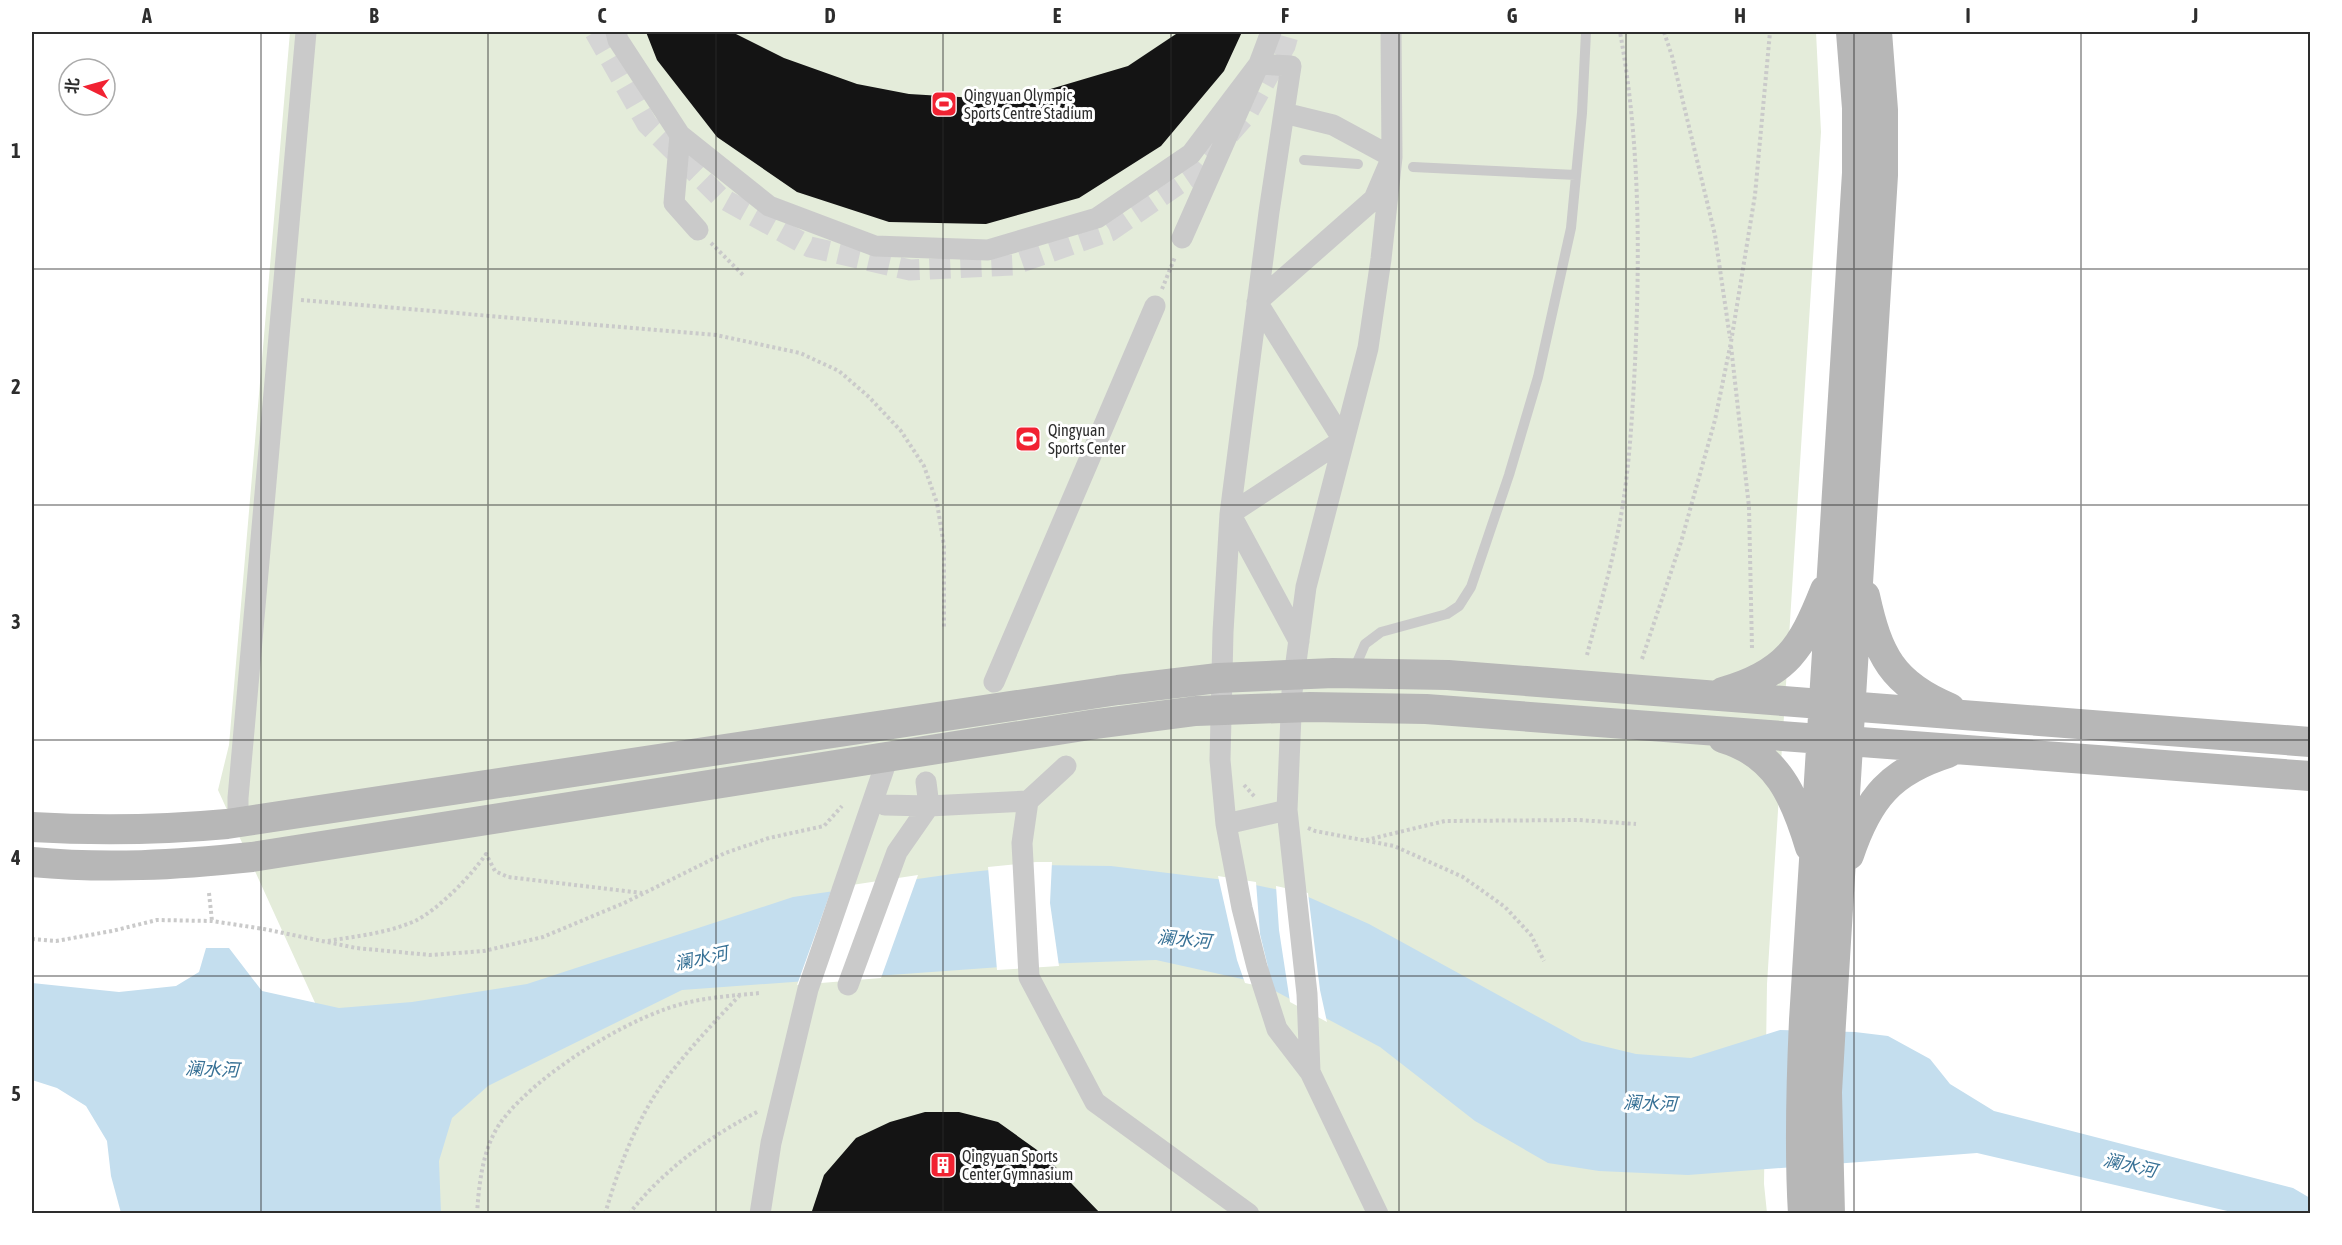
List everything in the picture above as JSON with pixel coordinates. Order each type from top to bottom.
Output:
[{"type":"street","points":[[238,823],[238,798],[306,32]]},
{"type":"street","points":[[616,32],[618,40],[680,135],[769,206],[875,246],[988,250],[1097,218],[1191,154],[1259,64]]},
{"type":"street","points":[[1182,238],[1271,32]]},
{"type":"street","points":[[1310,1072],[1307,994],[1287,810],[1292,692],[1306,586],[1368,348],[1381,260],[1392,157],[1391,32]]},
{"type":"street","points":[[1839,889],[1836,740],[1846,569],[1857,172],[1857,108],[1851,32]]},
{"type":"street","points":[[1711,695],[1755,681],[1786,660],[1799,646],[1846,569],[1883,175],[1883,110],[1877,32]]},
{"type":"street","points":[[1259,64],[1291,66],[1257,302],[1230,514],[1220,694],[1220,760],[1226,824],[1244,918],[1277,1029],[1310,1072],[1378,1214]]},
{"type":"street","points":[[1284,113],[1334,125],[1392,157]]},
{"type":"street","points":[[680,135],[675,203],[698,230]]},
{"type":"street","points":[[1257,302],[1374,199],[1392,157]]},
{"type":"street","points":[[1257,302],[1343,440]]},
{"type":"street","points":[[994,682],[1155,306]]},
{"type":"street","points":[[1230,514],[1343,440]]},
{"type":"street","points":[[1230,514],[1299,641]]},
{"type":"street","points":[[1846,569],[1883,654],[1895,672],[1906,684],[1926,698],[1967,715]]},
{"type":"street","points":[[32,827],[89,831],[166,830],[238,823],[1118,690],[1218,678],[1352,674],[1448,675],[2310,742]]},
{"type":"street","points":[[32,862],[103,867],[157,866],[252,857],[1096,724],[1196,711],[1310,707],[1426,709],[2310,776]]},
{"type":"street","points":[[1691,729],[1736,742],[1770,764],[1800,813],[1815,865]]},
{"type":"street","points":[[1818,1022],[1815,865],[1836,740]]},
{"type":"street","points":[[1830,1214],[1814,1172],[1801,1090],[1818,1022],[1839,889],[1849,852],[1862,822],[1877,797],[1889,783],[1908,769],[1959,750]]},
{"type":"street","points":[[760,1214],[771,1143],[808,989],[888,757]]},
{"type":"street","points":[[1066,766],[1028,801],[1022,843],[1029,977],[1095,1102],[1249,1214]]},
{"type":"street","points":[[848,985],[897,852],[929,806],[926,782]]},
{"type":"street","points":[[885,805],[929,806],[1028,801]]},
{"type":"street","points":[[1226,824],[1287,810]]},
{"type":"street","points":[[1803,1214],[1814,1172]]},
{"type":"lane","points":[[1352,674],[1365,644],[1381,632],[1447,614],[1459,606],[1471,587],[1509,475],[1538,376],[1571,228],[1582,113],[1586,32]]},
{"type":"lane","points":[[1304,160],[1358,164]]},
{"type":"lane","points":[[1413,167],[1576,175]]},
{"type":"path","points":[[1587,655],[1617,534],[1631,426],[1639,284],[1638,185],[1627,70],[1620,32]]},
{"type":"path","points":[[1664,32],[1672,56],[1715,235],[1731,342],[1749,507],[1752,649]]},
{"type":"path","points":[[1642,659],[1684,531],[1715,420],[1731,342],[1755,195],[1770,32]]},
{"type":"path","points":[[698,230],[743,275]]},
{"type":"path","points":[[1155,306],[1182,238]]},
{"type":"path","points":[[283,299],[716,335],[800,353],[839,371],[869,397],[901,431],[924,466],[937,503],[944,546],[944,627]]},
{"type":"path","points":[[1242,783],[1257,799]]},
{"type":"path","points":[[32,939],[56,941],[112,932],[157,920],[212,921],[264,928],[356,948],[430,955],[484,951],[543,937],[642,894],[726,853],[769,838],[824,826],[842,806]]},
{"type":"path","points":[[1364,840],[1445,821],[1579,820],[1636,824]]},
{"type":"path","points":[[1305,826],[1315,831],[1394,846],[1463,877],[1505,907],[1531,935],[1544,961]]},
{"type":"path","points":[[325,942],[379,933],[416,920],[470,877],[486,854],[495,871],[508,877],[642,894]]},
{"type":"path","points":[[209,893],[212,921]]},
{"type":"path","points":[[477,1214],[479,1182],[489,1147],[503,1119],[560,1067],[616,1032],[667,1008],[760,993]]},
{"type":"path","points":[[605,1214],[617,1173],[640,1123],[667,1077],[740,995]]},
{"type":"path","points":[[629,1214],[678,1163],[734,1123],[768,1106]]},
{"type":"green space","name":"Qingyuan Sports Center","points":[[290,32],[1816,32],[1821,132],[1767,984],[1764,1184],[1767,1213],[411,1213],[218,790],[229,745]]},
{"type":"water","name":"澜水河","points":[[1036,865],[1111,866],[1241,882],[1304,895],[1369,924],[1582,1041],[1636,1054],[1691,1058],[1780,1030],[1855,1032],[1888,1036],[1930,1059],[1950,1084],[1994,1111],[2293,1188],[2310,1198],[2310,1213],[2236,1213],[1977,1153],[1688,1175],[1599,1171],[1548,1163],[1475,1121],[1380,1047],[1260,983],[1156,960],[1041,964],[682,990],[488,1086],[452,1118],[439,1161],[441,1213],[121,1213],[111,1176],[107,1141],[86,1106],[57,1088],[32,1080],[32,983],[119,992],[176,986],[199,972],[206,948],[229,948],[262,991],[339,1008],[412,1002],[527,984],[793,897],[952,874]]},
{"type":"pier","points":[[1052,862],[1050,903],[1059,966],[997,970],[988,867]]},
{"type":"pier","points":[[918,875],[881,978],[797,985],[832,888]]},
{"type":"pier","points":[[1218,876],[1256,882],[1260,934],[1268,967],[1259,986],[1245,983],[1237,960]]},
{"type":"pier","points":[[1276,886],[1308,893],[1320,990],[1327,1022],[1290,1002],[1279,930]]},
{"type":"building","name":"Qingyuan Olympic Sports Centre Stadium","points":[[646,32],[732,32],[784,58],[857,84],[909,94],[976,98],[1037,93],[1128,66],[1179,32],[1242,32],[1224,71],[1161,146],[1079,198],[986,224],[889,222],[797,192],[717,137],[657,60]]},
{"type":"building","name":"Qingyuan Sports Center Gymnasium","points":[[925,1112],[959,1112],[998,1122],[1044,1155],[1101,1214],[811,1214],[824,1175],[856,1138],[890,1122]]},
{"type":"tunnel","points":[[595,32],[647,124],[720,197],[810,247],[910,270],[1013,265],[1110,231],[1195,173],[1247,114],[1285,46],[1289,32]]},
{"type":"place","name":"Qingyuan Olympic Sports Centre Stadium","points":[[944,104]]},
{"type":"place","name":"Qingyuan Sports Center","points":[[1028,439]]},
{"type":"place","name":"Qingyuan Sports Center Gymnasium","points":[[943,1165]]}]
